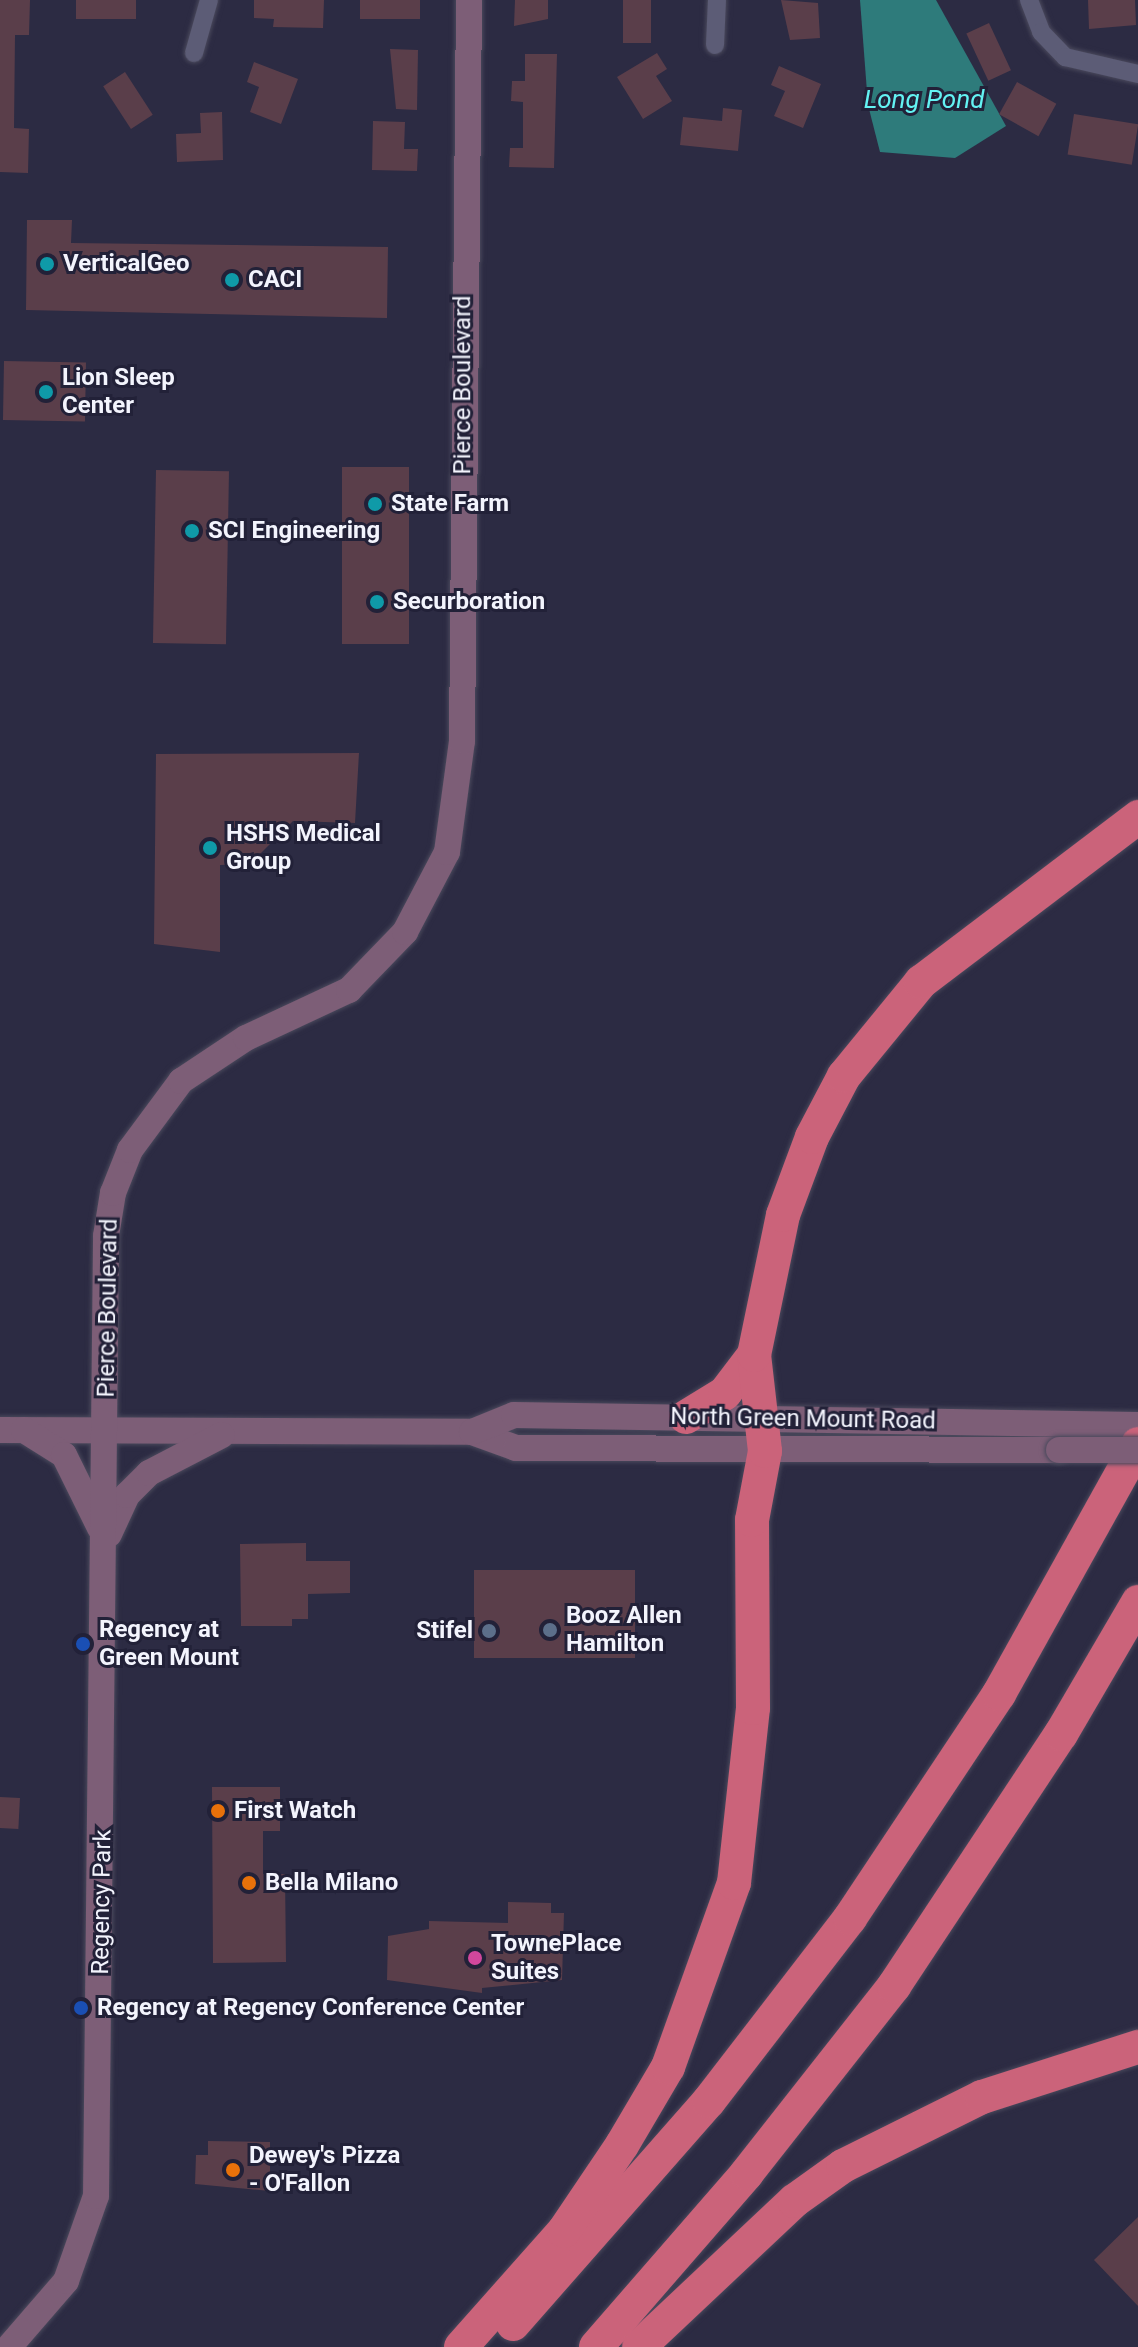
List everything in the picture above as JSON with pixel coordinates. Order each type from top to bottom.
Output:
[{"type":"highway","points":[[461,2347],[564,2231],[622,2145],[668,2067],[705,1976],[734,1883],[745,1795],[752,1520],[766,1435],[754,1355],[783,1215],[812,1137],[852,1065],[921,982],[1138,817]]},
{"type":"highway","points":[[686,1417],[725,1393],[754,1355]]},
{"type":"highway","points":[[491,2347],[690,2124],[850,1918],[999,1694],[1138,1444]]},
{"type":"highway","points":[[596,2347],[757,2161],[894,1986],[1061,1734],[1138,1602]]},
{"type":"highway","points":[[639,2347],[794,2201],[843,2166],[982,2097],[1138,2047]]},
{"type":"street","points":[[194,53],[209,0]]},
{"type":"street","name":"Pierce Boulevard","points":[[106,1429],[106,1236],[130,1150],[181,1081],[212,1057],[349,990],[405,932],[447,852],[462,741],[469,0]]},
{"type":"street","points":[[715,45],[717,0]]},
{"type":"street","points":[[1029,0],[1041,32],[1065,57],[1138,74]]},
{"type":"street","name":"North Green Mount Road","points":[[472,1432],[514,1415],[686,1417],[766,1435]]},
{"type":"street","name":"North Green Mount Road","points":[[1059,1437],[1138,1425]]},
{"type":"street","name":"Regency Park","points":[[9,2347],[66,2281],[96,2196],[106,1429]]},
{"type":"street","points":[[12,1430],[64,1455],[105,1542]]},
{"type":"street","name":"North Green Mount Road","points":[[12,1430],[472,1432],[516,1448],[766,1435],[1059,1437],[1138,1450]]},
{"type":"street","points":[[105,1542],[127,1495],[149,1473],[233,1430]]},
{"type":"water","name":"Long Pond","points":[[860,0],[936,0],[1006,126],[955,158],[880,152],[868,105]]},
{"type":"building","points":[[0,0],[30,0],[29,35],[15,35],[14,128],[29,129],[28,173],[0,172]]},
{"type":"building","points":[[76,0],[136,0],[136,19],[76,19]]},
{"type":"building","points":[[254,0],[324,0],[323,28],[273,27],[274,19],[254,18]]},
{"type":"building","points":[[360,0],[420,0],[420,19],[360,19]]},
{"type":"building","points":[[515,0],[548,0],[548,19],[514,26]]},
{"type":"building","points":[[623,0],[651,0],[651,43],[623,43]]},
{"type":"building","points":[[781,0],[818,3],[820,38],[790,40]]},
{"type":"building","points":[[1088,0],[1135,0],[1136,25],[1089,29]]},
{"type":"building","points":[[989,23],[1011,70],[988,81],[966,34]]},
{"type":"building","points":[[390,49],[418,50],[417,110],[396,109]]},
{"type":"building","points":[[657,53],[667,69],[656,76],[672,101],[643,119],[617,77]]},
{"type":"building","points":[[525,54],[557,54],[554,168],[509,167],[510,148],[523,148],[523,102],[511,101],[512,81],[525,81]]},
{"type":"building","points":[[254,62],[298,79],[281,124],[250,112],[259,87],[247,82]]},
{"type":"building","points":[[779,66],[821,84],[803,128],[774,116],[785,91],[771,85]]},
{"type":"building","points":[[125,72],[153,115],[131,129],[103,86]]},
{"type":"building","points":[[1017,82],[1056,104],[1038,136],[999,114]]},
{"type":"building","points":[[723,108],[742,110],[738,151],[680,145],[683,117],[722,121]]},
{"type":"building","points":[[222,112],[223,160],[177,162],[176,134],[201,133],[200,113]]},
{"type":"building","points":[[1074,114],[1138,124],[1132,165],[1068,154]]},
{"type":"building","points":[[373,121],[405,122],[404,149],[418,149],[417,171],[372,170]]},
{"type":"building","name":"CACI","points":[[27,220],[72,220],[71,243],[388,247],[387,318],[26,310]]},
{"type":"building","name":"Lion Sleep Center","points":[[4,361],[86,362],[85,421],[3,420]]},
{"type":"building","points":[[342,467],[409,467],[409,644],[342,644]]},
{"type":"building","name":"SCI Engineering","points":[[156,470],[229,471],[226,644],[153,643]]},
{"type":"building","name":"HSHS Medical Group","points":[[359,753],[355,823],[293,821],[250,864],[220,865],[220,952],[154,944],[156,754]]},
{"type":"building","points":[[306,1543],[306,1561],[350,1561],[350,1593],[308,1594],[308,1619],[292,1619],[292,1626],[241,1626],[240,1544]]},
{"type":"building","points":[[474,1570],[635,1570],[635,1658],[474,1658]]},
{"type":"building","name":"Bella Milano","points":[[212,1787],[280,1787],[280,1831],[263,1831],[263,1874],[285,1874],[286,1962],[213,1963]]},
{"type":"building","points":[[0,1797],[20,1798],[18,1829],[0,1828]]},
{"type":"building","name":"TownePlace Suites","points":[[508,1902],[551,1903],[551,1913],[564,1913],[562,1980],[482,1988],[482,1993],[387,1980],[388,1936],[429,1929],[429,1921],[508,1923]]},
{"type":"building","name":"Dewey's Pizza - O'Fallon","points":[[208,2141],[270,2142],[270,2191],[195,2184],[196,2155],[208,2155]]},
{"type":"building","points":[[1138,2217],[1138,2306],[1094,2260]]},
{"type":"place","name":"VerticalGeo","points":[[47,264]]},
{"type":"place","name":"CACI","points":[[232,280]]},
{"type":"place","name":"Lion Sleep Center","points":[[46,392]]},
{"type":"place","name":"State Farm","points":[[375,504]]},
{"type":"place","name":"SCI Engineering","points":[[192,531]]},
{"type":"place","name":"Securboration","points":[[377,602]]},
{"type":"place","name":"HSHS Medical Group","points":[[210,848]]},
{"type":"place","name":"Booz Allen Hamilton","points":[[550,1630]]},
{"type":"place","name":"Stifel","points":[[489,1631]]},
{"type":"place","name":"Regency at Green Mount","points":[[83,1644]]},
{"type":"place","name":"First Watch","points":[[218,1811]]},
{"type":"place","name":"Bella Milano","points":[[249,1883]]},
{"type":"place","name":"TownePlace Suites","points":[[475,1958]]},
{"type":"place","name":"Regency at Regency Conference Center","points":[[81,2008]]},
{"type":"place","name":"Dewey's Pizza - O'Fallon","points":[[233,2170]]}]
